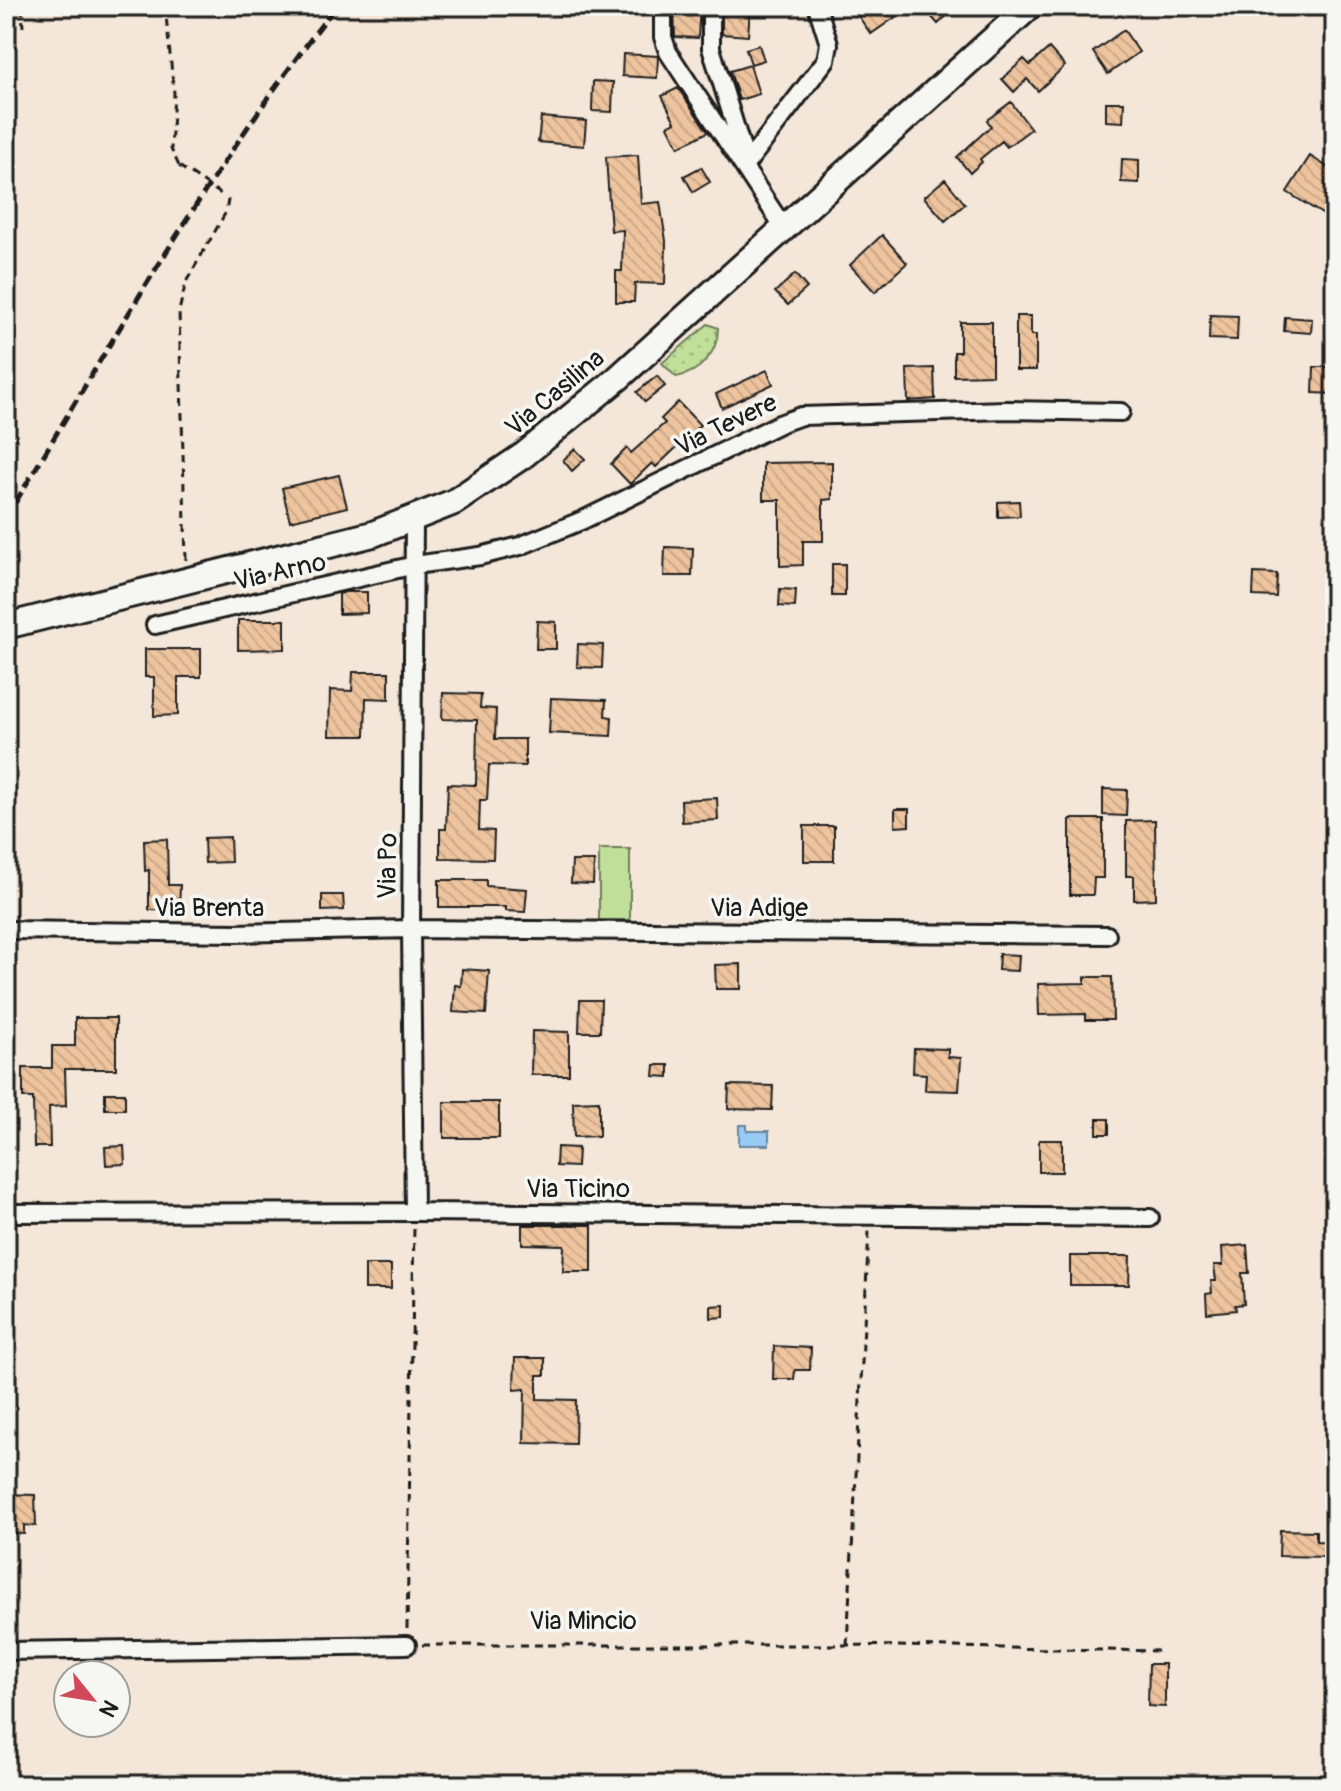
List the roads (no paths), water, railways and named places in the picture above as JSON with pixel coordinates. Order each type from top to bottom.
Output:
[{"type":"main road","name":"Via Casilina","points":[[6,626],[345,541],[414,520],[469,494],[524,455],[617,379],[1030,6]]},
{"type":"street","points":[[663,6],[663,37],[668,52],[746,165],[784,228]]},
{"type":"street","points":[[711,6],[711,48],[746,165]]},
{"type":"street","points":[[746,165],[826,60],[829,44],[817,6]]},
{"type":"street","name":"Via Tevere","points":[[415,565],[494,553],[536,540],[801,416],[1007,410],[1121,412]]},
{"type":"street","name":"Via Po","points":[[414,520],[411,929],[414,1212]]},
{"type":"street","name":"Via Arno","points":[[155,625],[415,565]]},
{"type":"street","name":"Via Brenta","points":[[6,930],[236,933],[411,929]]},
{"type":"street","name":"Via Adige","points":[[411,929],[1107,935]]},
{"type":"street","name":"Via Ticino","points":[[6,1213],[414,1212],[1150,1218]]},
{"type":"street","points":[[6,1651],[407,1645]]},
{"type":"water","points":[[739,1125],[747,1125],[747,1131],[769,1131],[769,1145],[739,1145]]},
{"type":"railway","points":[[6,518],[204,192],[336,6]]}]
